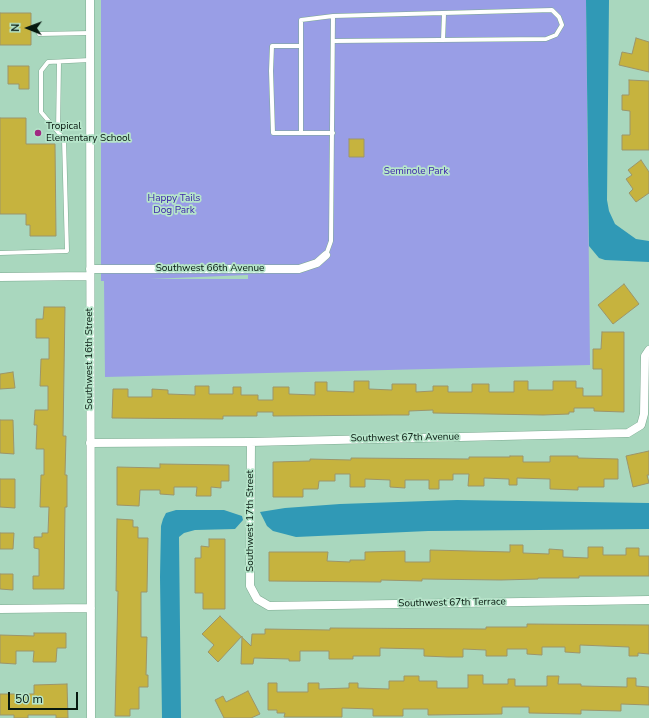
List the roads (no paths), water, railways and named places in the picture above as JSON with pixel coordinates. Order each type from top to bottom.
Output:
[{"type":"street","name":"Southwest 16th Street","points":[[90,0],[91,718]]},
{"type":"street","name":"Southwest 66th Avenue","points":[[0,277],[90,272],[300,268],[317,263],[326,255]]},
{"type":"street","name":"Southwest 67th Avenue","points":[[90,443],[251,442],[628,433],[641,425],[644,414],[645,356],[649,350]]},
{"type":"street","name":"Southwest 17th Street","points":[[251,442],[250,586],[257,599]]},
{"type":"street","name":"Southwest 67th Terrace","points":[[257,599],[269,606],[649,600]]},
{"type":"street","points":[[0,609],[91,608]]},
{"type":"lane","points":[[301,133],[301,20],[333,16],[552,10],[559,17],[562,25],[556,35],[546,39],[334,41]]},
{"type":"lane","points":[[443,40],[444,14]]},
{"type":"lane","points":[[326,255],[331,241],[334,41],[333,16]]},
{"type":"lane","points":[[39,34],[90,33]]},
{"type":"lane","points":[[301,46],[272,46],[271,71],[273,133],[333,133]]},
{"type":"lane","points":[[0,253],[67,251],[64,139],[41,112],[41,71],[48,62],[90,60]]},
{"type":"lane","points":[[58,132],[59,62]]},
{"type":"place","name":"Tropical Elementary School","points":[[38,133]]},
{"type":"park label","name":"Seminole Park","points":[[416,172]]},
{"type":"park label","name":"Happy Tails Dog Park","points":[[174,204]]}]
